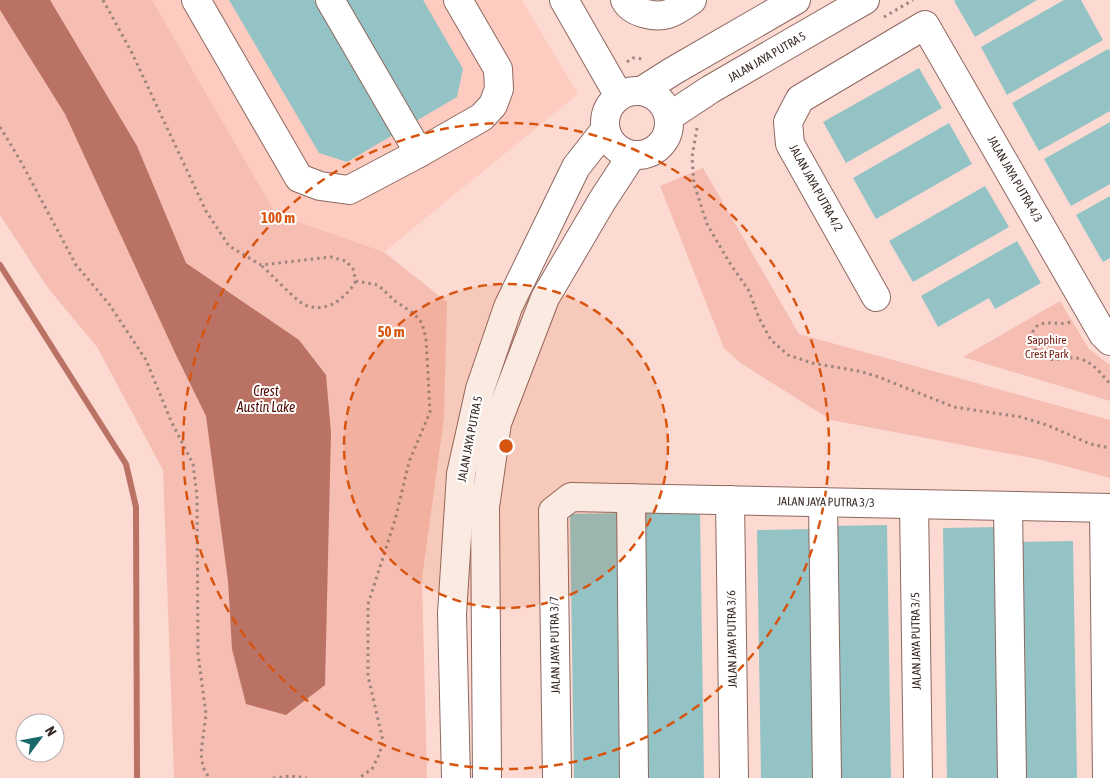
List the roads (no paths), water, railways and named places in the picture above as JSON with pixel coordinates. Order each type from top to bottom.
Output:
[{"type":"street","points":[[196,0],[300,178],[320,186],[349,190],[482,117],[492,105],[499,89],[498,69],[458,0]]},
{"type":"street","points":[[330,0],[419,153]]},
{"type":"street","points":[[564,0],[631,93],[655,95],[664,104],[670,116],[670,129],[665,141],[656,150],[645,155],[632,155],[620,151],[611,142],[605,130],[605,117],[610,105],[631,93],[673,71],[796,0]]},
{"type":"street","points":[[625,0],[634,10],[640,12],[668,14],[692,0]]},
{"type":"street","name":"JALAN JAYA PUTRA 5","points":[[670,116],[711,89],[865,0]]},
{"type":"street","name":"JALAN JAYA PUTRA 4/2","points":[[876,297],[790,144],[788,122],[800,99],[925,25]]},
{"type":"street","name":"JALAN JAYA PUTRA 4/3","points":[[925,25],[1106,338]]},
{"type":"street","name":"JALAN JAYA PUTRA 5","points":[[456,778],[452,614],[461,474],[480,389],[508,307],[576,167],[605,130]]},
{"type":"street","name":"JALAN JAYA PUTRA 5","points":[[487,778],[485,507],[497,423],[545,298],[602,201],[632,155]]},
{"type":"street","name":"JALAN JAYA PUTRA 3/3","points":[[553,511],[571,497],[1107,508]]},
{"type":"street","points":[[631,498],[634,778]]},
{"type":"street","name":"JALAN JAYA PUTRA 3/6","points":[[730,500],[734,778]]},
{"type":"street","points":[[823,502],[827,778]]},
{"type":"street","name":"JALAN JAYA PUTRA 3/5","points":[[914,504],[918,778]]},
{"type":"street","points":[[1008,506],[1012,778]]},
{"type":"street","points":[[1107,508],[1107,778]]},
{"type":"street","name":"JALAN JAYA PUTRA 3/7","points":[[553,511],[557,778]]},
{"type":"water","name":"Crest Austin Lake","points":[[0,0],[50,0],[137,146],[186,263],[299,340],[326,375],[331,433],[325,685],[286,715],[246,704],[232,649],[228,581],[206,416],[65,114],[0,10]]},
{"type":"waterway","points":[[0,265],[126,464],[136,507],[137,778]]},
{"type":"park label","name":"Sapphire Crest Park","points":[[1047,347]]}]
